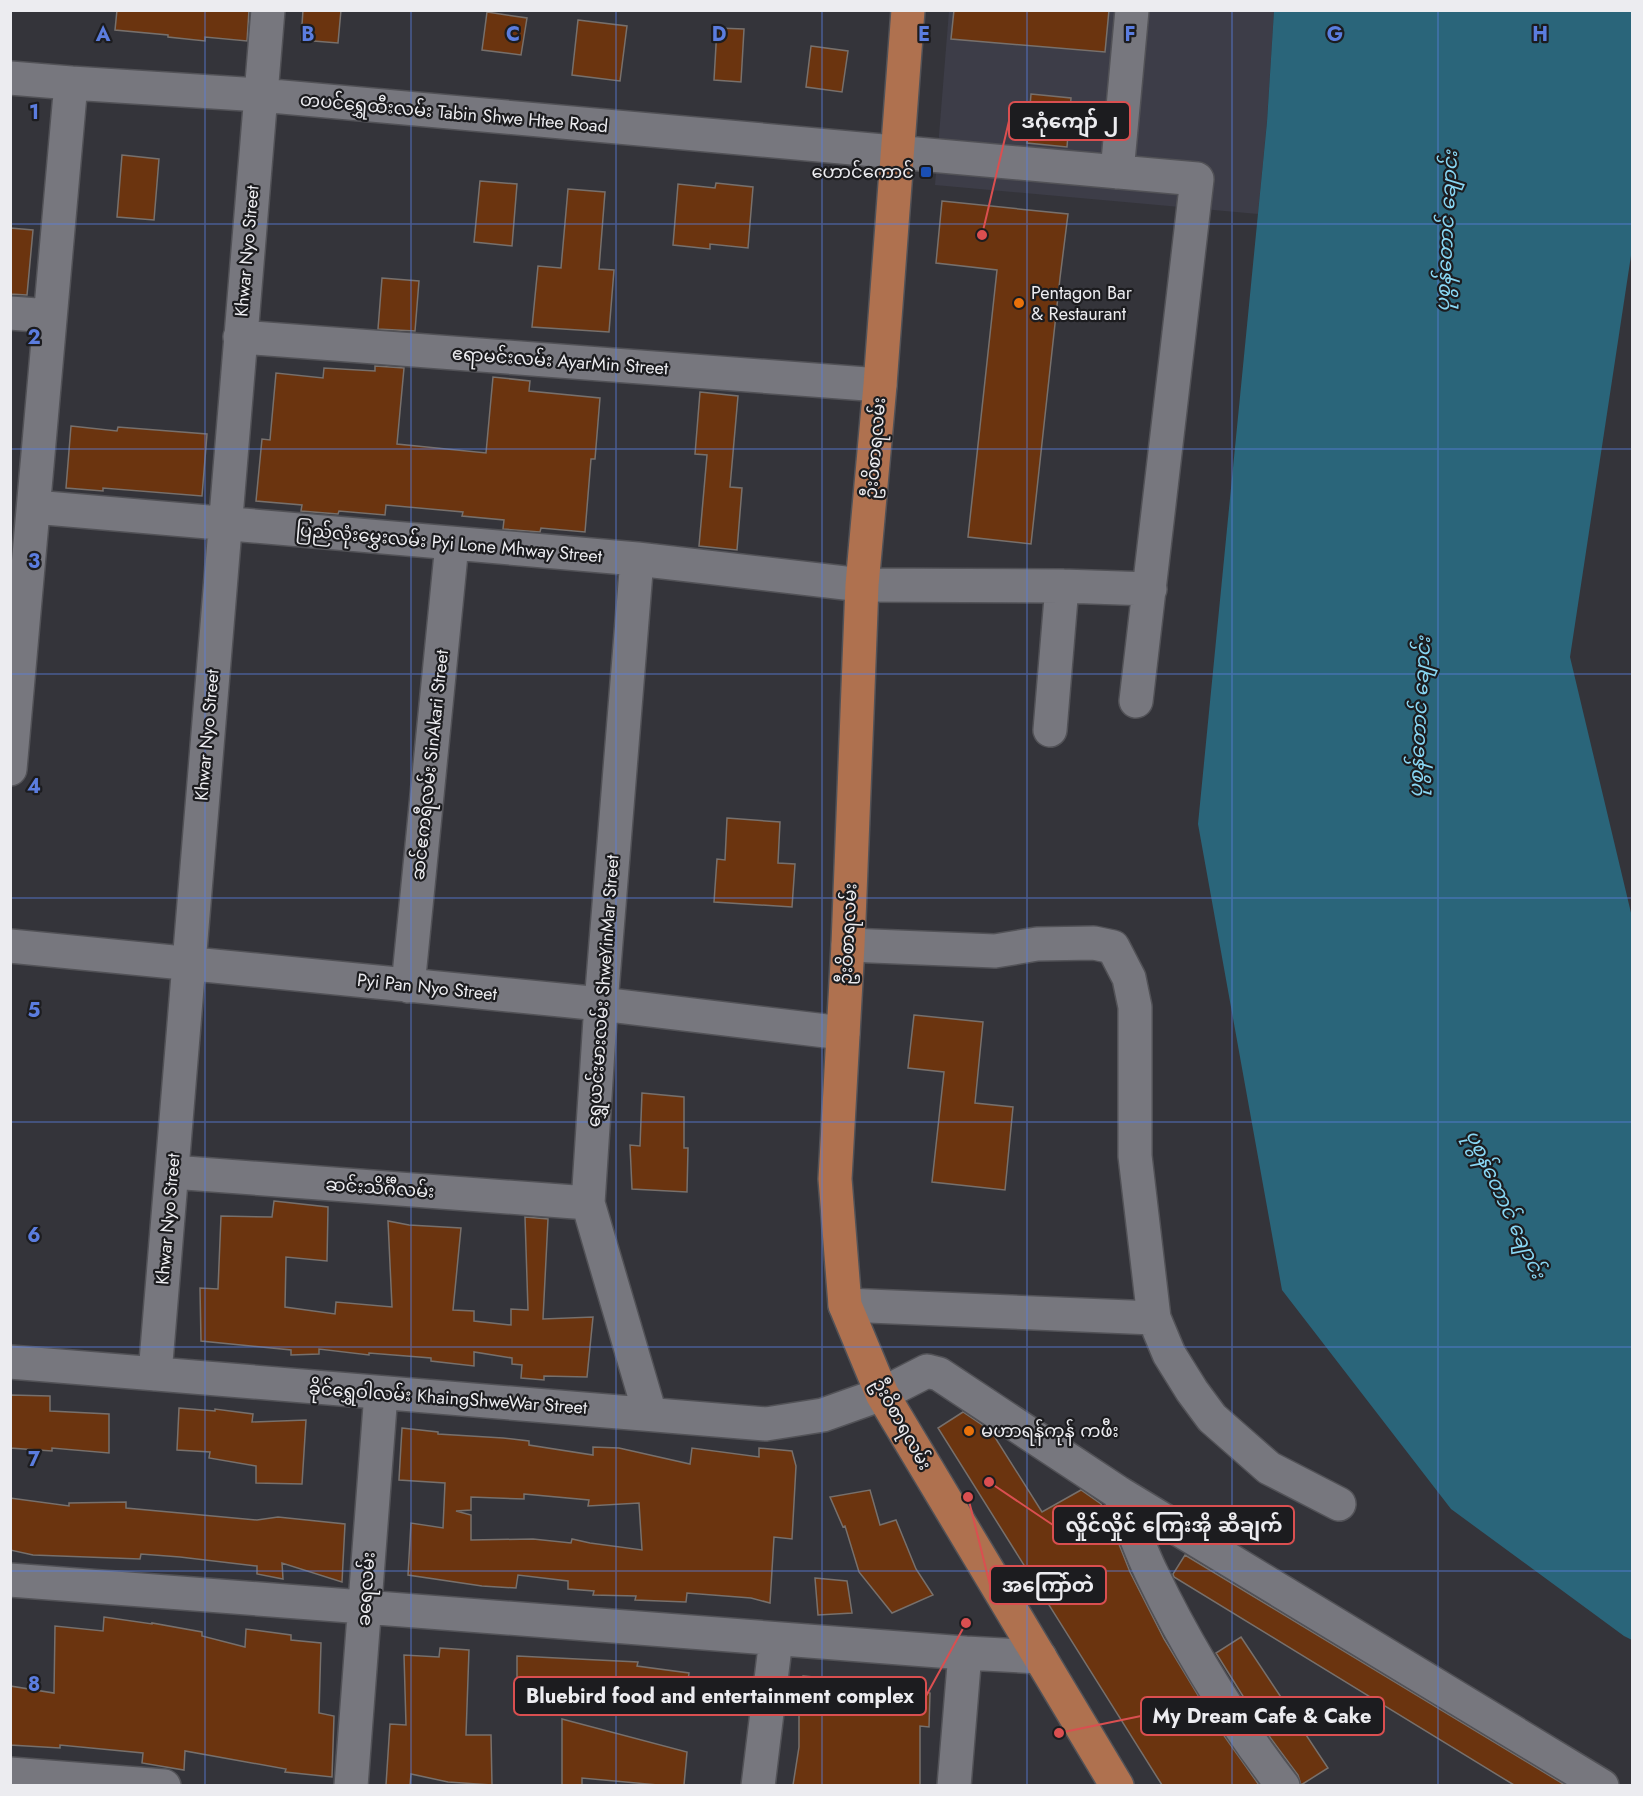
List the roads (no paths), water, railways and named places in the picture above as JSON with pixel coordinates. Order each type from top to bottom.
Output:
[{"type":"main road","name":"ဦးဝိစာရလမ်း","points":[[908,10],[880,385],[862,585],[848,945],[835,1179],[845,1305],[882,1394],[1117,1785]]},
{"type":"street","name":"Khwar Nyo Street","points":[[155,1374],[268,10]]},
{"type":"street","points":[[1117,172],[1132,10]]},
{"type":"street","name":"တပင်ရွှေထီးလမ်း Tabin Shwe Htee Road","points":[[10,78],[260,95],[1197,179],[1150,589]]},
{"type":"street","points":[[10,769],[71,83]]},
{"type":"street","points":[[10,313],[50,316]]},
{"type":"street","name":"ဧရာမင်းလမ်း AyarMin Street","points":[[240,337],[880,385]]},
{"type":"street","name":"ပြည်လုံးမွှေးလမ်း Pyi Lone Mhway Street","points":[[34,507],[637,559],[862,585],[1150,589]]},
{"type":"street","name":"ဆင်ဧကရီလမ်း SinAkari Street","points":[[408,986],[452,544]]},
{"type":"street","name":"ရွှေယင်းမားလမ်း ShweYinMar Street","points":[[637,559],[601,1004],[588,1203],[650,1414]]},
{"type":"street","points":[[1050,730],[1062,586]]},
{"type":"street","points":[[1136,701],[1150,589]]},
{"type":"street","points":[[848,945],[995,951],[1037,944],[1094,943],[1113,946],[1129,978],[1135,1007],[1135,1156],[1154,1318],[1169,1354],[1212,1418],[1269,1468],[1339,1504]]},
{"type":"street","name":"Pyi Pan Nyo Street","points":[[10,946],[601,1004],[843,1032]]},
{"type":"street","name":"ဆင်းသိင်္ဂီလမ်း","points":[[172,1172],[588,1203]]},
{"type":"street","points":[[845,1305],[1154,1318]]},
{"type":"street","name":"ခိုင်ရွှေဝါလမ်း KhaingShweWar Street","points":[[10,1362],[766,1424],[823,1415],[882,1394],[927,1371],[939,1374],[1119,1493],[1602,1785]]},
{"type":"street","name":"ခရေလမ်း","points":[[351,1785],[381,1393]]},
{"type":"street","points":[[1119,1493],[1151,1573],[1197,1662],[1266,1764],[1283,1785]]},
{"type":"street","points":[[10,1580],[1040,1657]]},
{"type":"street","points":[[758,1785],[777,1639]]},
{"type":"street","points":[[954,1785],[965,1653]]},
{"type":"street","points":[[10,1774],[164,1785]]},
{"type":"water","name":"ပုစွန်တောင် ချောင်း","points":[[1274,11],[1632,11],[1632,249],[1570,657],[1632,917],[1632,1640],[1451,1509],[1282,1290],[1198,824],[1267,122]]},
{"type":"place","name":"ဟောင်ကောင်","points":[[926,172]]},
{"type":"place","name":"ဒဂုံကျော် ၂","points":[[982,235]]},
{"type":"place","name":"Pentagon Bar & Restaurant","points":[[1019,303]]},
{"type":"place","name":"မဟာရန်ကုန် ကဖီး","points":[[969,1431]]},
{"type":"place","name":"လှိုင်လှိုင် ကြေးအို ဆီချက်","points":[[989,1482]]},
{"type":"place","name":"အကြော်တဲ","points":[[968,1497]]},
{"type":"place","name":"Bluebird food and entertainment complex","points":[[966,1623]]},
{"type":"place","name":"My Dream Cafe & Cake","points":[[1059,1733]]}]
